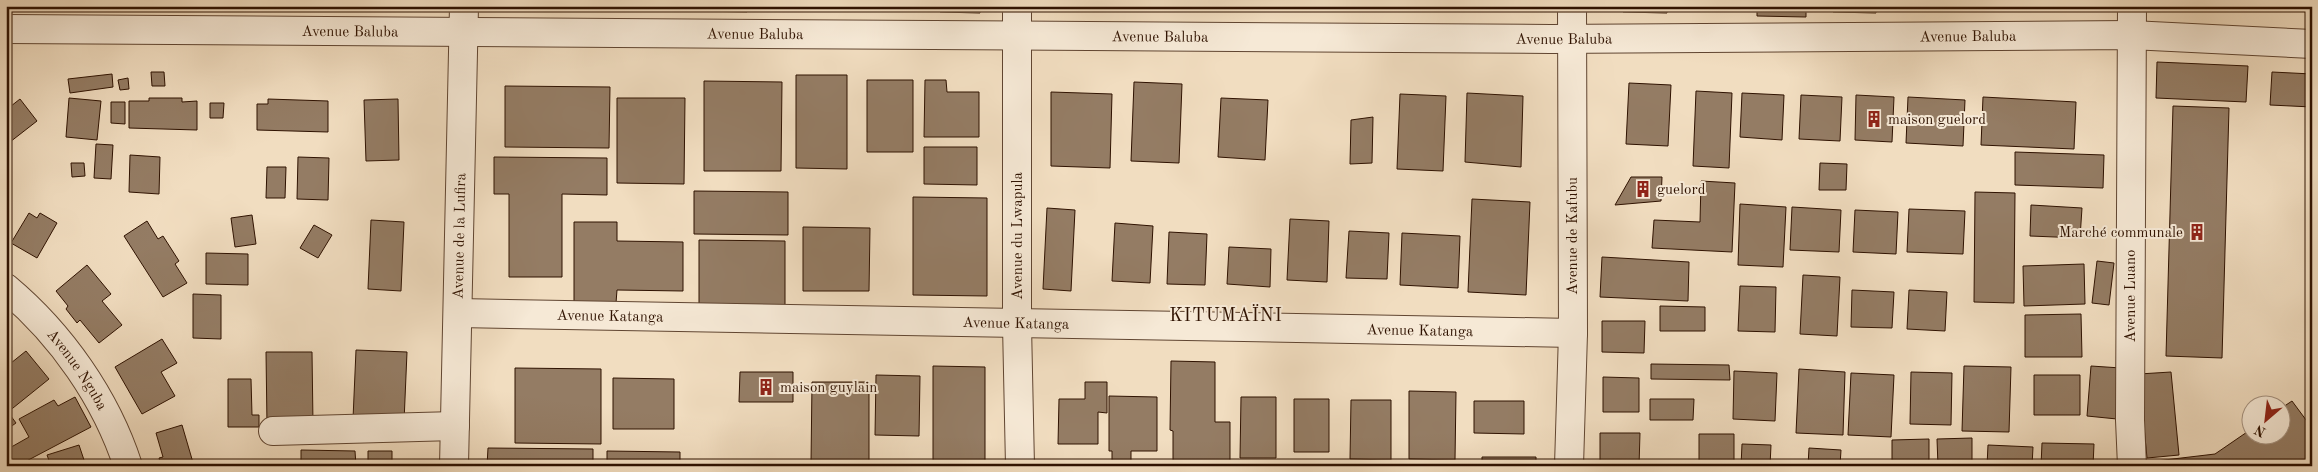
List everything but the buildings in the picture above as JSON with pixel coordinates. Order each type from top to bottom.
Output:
[{"type":"street","name":"Avenue du Lwapula","points":[[1017,6],[1017,325],[1020,466]]},
{"type":"street","name":"Avenue de Kafubu","points":[[1570,466],[1573,333],[1572,6]]},
{"type":"street","name":"Avenue Luano","points":[[2132,6],[2130,420],[2132,466]]},
{"type":"street","name":"Avenue Baluba","points":[[6,28],[464,19],[1017,36],[1572,38],[2131,35],[2312,44]]},
{"type":"street","name":"Avenue de la Lufira","points":[[454,466],[464,19]]},
{"type":"street","name":"Avenue Nguba","points":[[6,288],[32,310],[89,385],[107,413],[128,466]]},
{"type":"street","name":"Avenue Katanga","points":[[458,313],[1017,325],[1573,333]]},
{"type":"street","points":[[273,431],[455,426]]},
{"type":"place","name":"maison guelord","points":[[1874,119]]},
{"type":"place","name":"guelord","points":[[1643,189]]},
{"type":"place","name":"Marché communale","points":[[2197,232]]},
{"type":"place","name":"maison guylain","points":[[766,387]]},
{"type":"district","name":"KITUMAÏNI","points":[[1226,315]]}]
